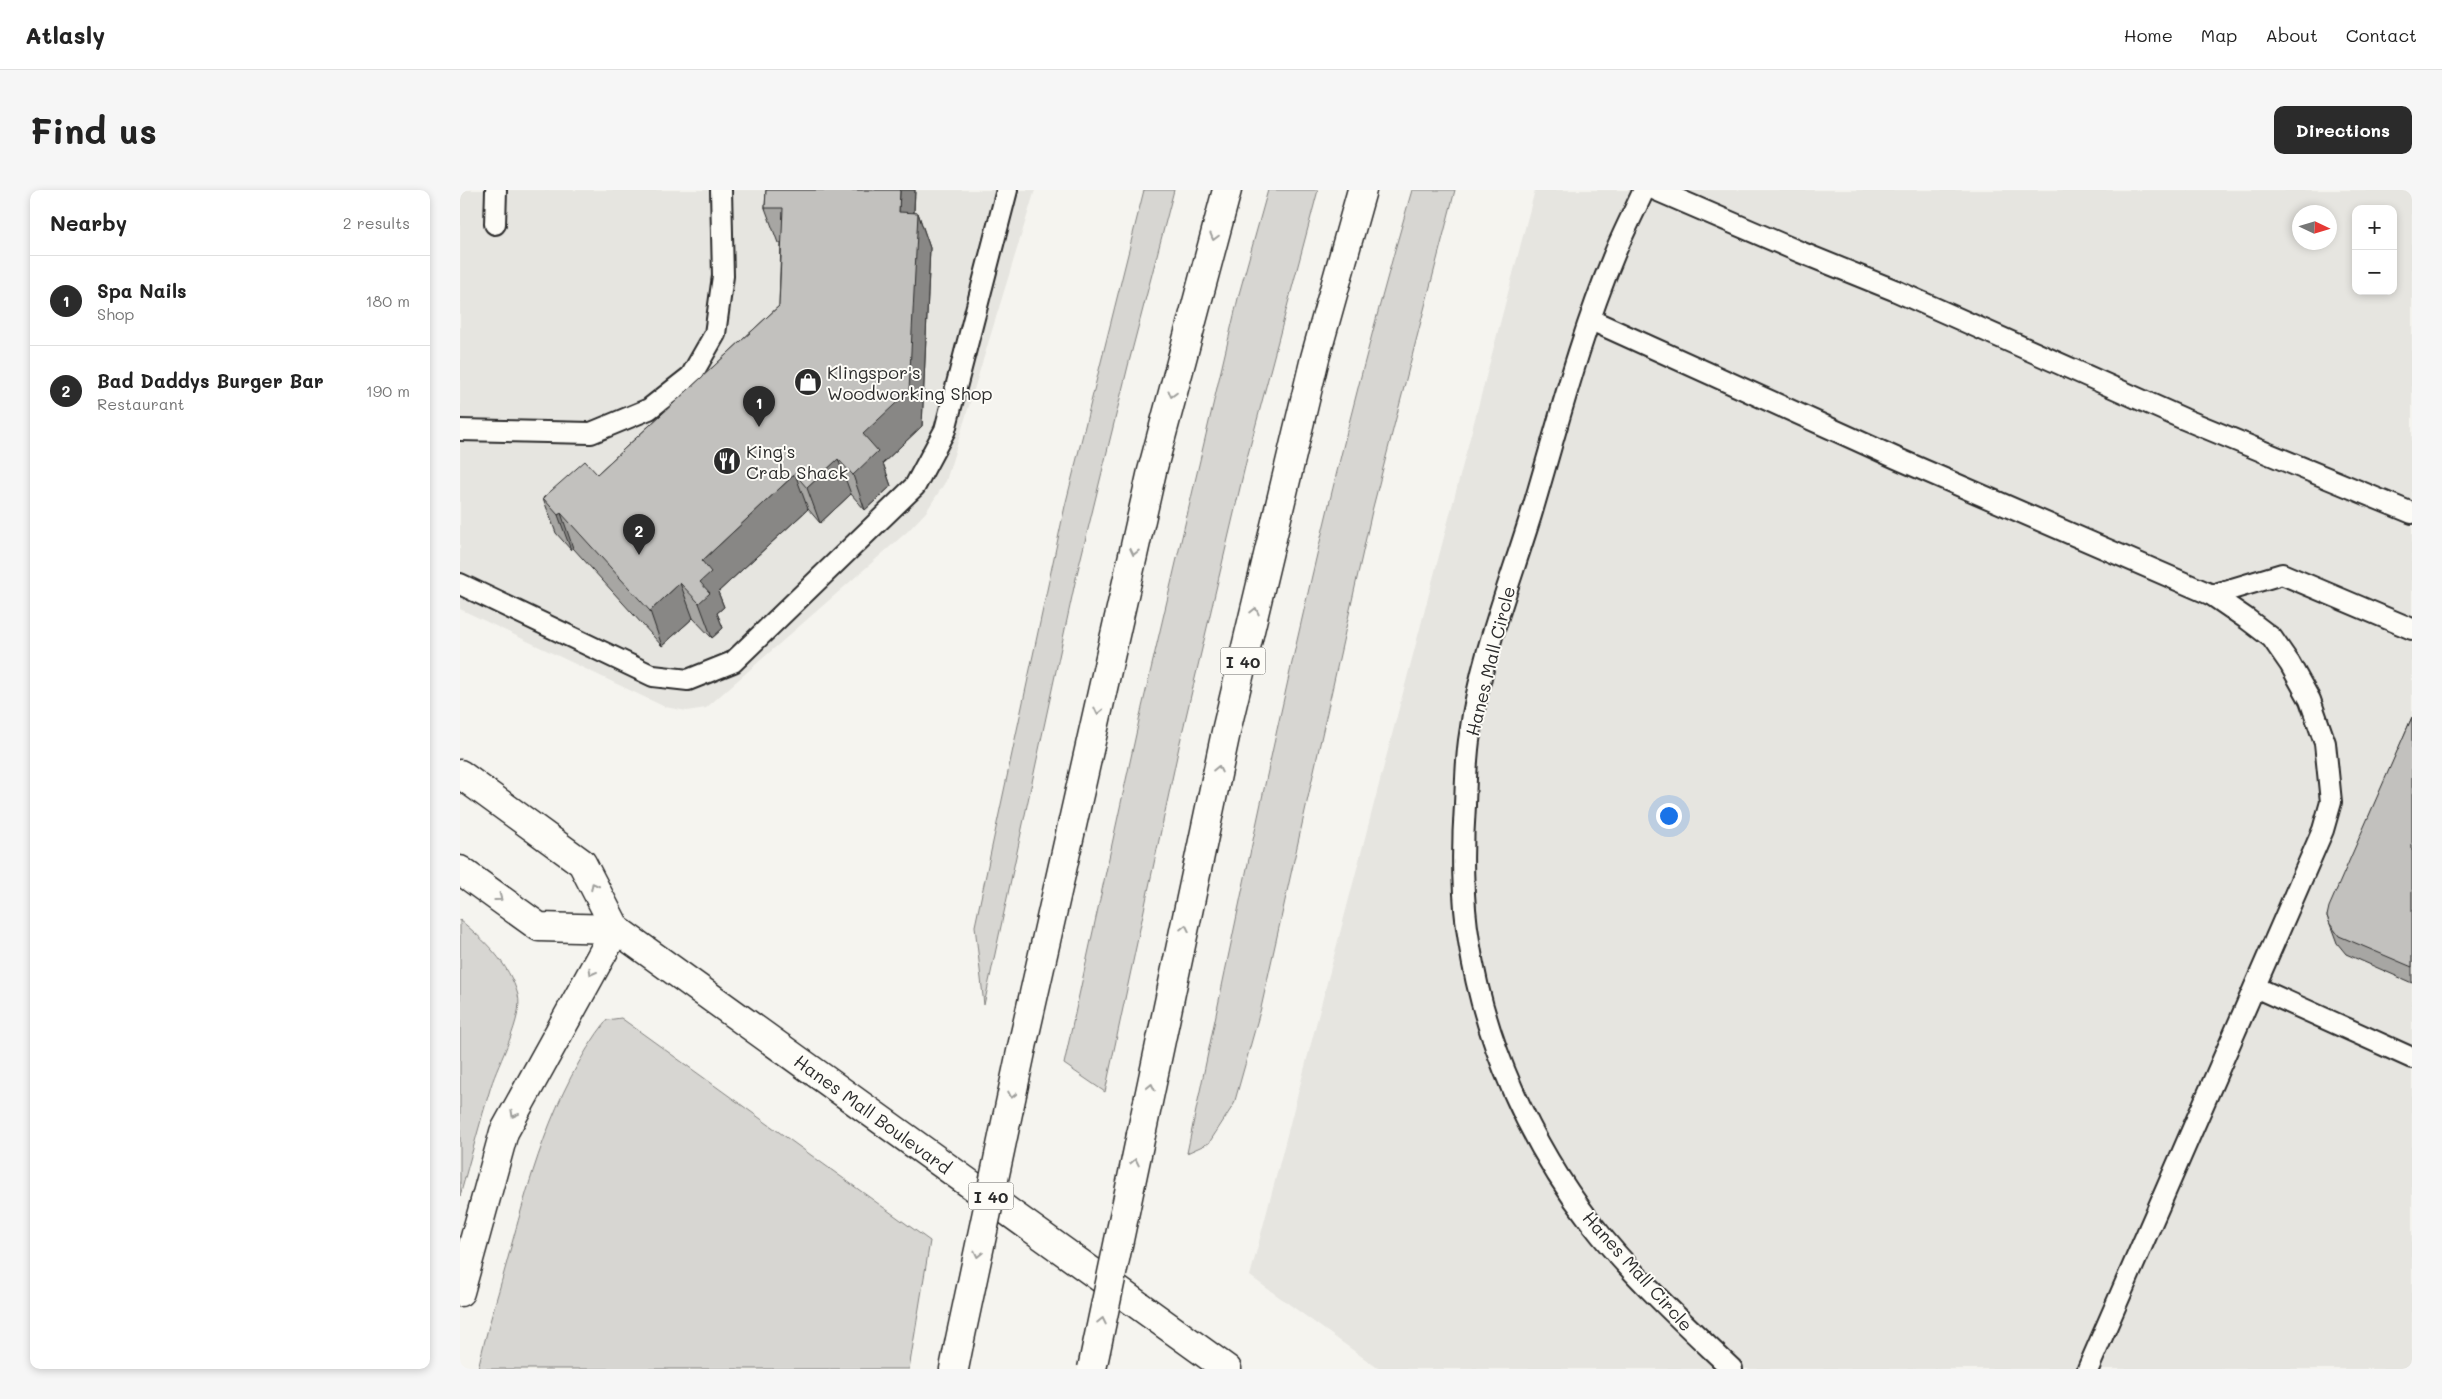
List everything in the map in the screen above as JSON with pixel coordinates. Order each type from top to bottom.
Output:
[{"type":"main road","name":"I 40","points":[[957,1357],[1022,1047],[1152,471],[1226,190]]},
{"type":"main road","name":"I 40","points":[[1092,1369],[1227,726],[1315,358],[1362,190]]},
{"type":"main road","name":"Hanes Mall Boulevard","points":[[460,774],[582,863],[616,929],[1227,1369]]},
{"type":"main road","points":[[460,870],[539,927],[616,929],[504,1132],[460,1292]]},
{"type":"lane","points":[[495,224],[496,190]]},
{"type":"lane","points":[[460,430],[591,433],[649,409],[691,376],[715,334],[723,276],[721,190]]},
{"type":"lane","points":[[460,584],[653,676],[688,680],[733,662],[916,486],[945,430],[1007,190]]},
{"type":"lane","name":"Hanes Mall Circle","points":[[1644,190],[1614,255],[1591,320],[1560,413],[1483,673],[1470,733],[1463,837],[1468,938],[1476,982],[1508,1079],[1528,1121],[1565,1187],[1593,1226],[1628,1265],[1732,1369]]},
{"type":"lane","points":[[1656,190],[1894,290],[2184,419],[2412,513]]},
{"type":"lane","points":[[1591,320],[1896,458],[2212,596],[2272,638],[2290,664],[2310,700],[2322,734],[2330,774],[2331,802],[2323,830],[2088,1369]]},
{"type":"lane","points":[[2212,596],[2282,574],[2412,629]]},
{"type":"lane","points":[[2255,987],[2412,1058]]},
{"type":"shaded area","points":[[460,190],[1035,190],[946,481],[926,512],[908,531],[706,708],[687,711],[665,707],[460,609]]},
{"type":"shaded area","points":[[1144,190],[1174,190],[1129,362],[1076,578],[984,1005],[975,926],[1065,506]]},
{"type":"shaded area","points":[[1268,190],[1318,190],[1247,458],[1180,742],[1105,1092],[1064,1064],[1140,716],[1239,294]]},
{"type":"shaded area","points":[[1412,190],[1455,190],[1372,511],[1261,1008],[1234,1104],[1209,1143],[1187,1153],[1264,790],[1318,549],[1379,309]]},
{"type":"shaded area","points":[[1535,190],[2412,190],[2412,1369],[1379,1369],[1250,1276]]},
{"type":"shaded area","points":[[460,920],[487,944],[502,962],[514,983],[519,1004],[514,1027],[491,1086],[460,1196]]},
{"type":"shaded area","points":[[621,1018],[930,1241],[909,1369],[478,1369],[523,1204],[544,1139],[571,1077],[588,1048],[607,1020]]},
{"type":"building","points":[[766,190],[900,190],[899,212],[918,213],[909,391],[863,434],[878,451],[853,475],[838,459],[807,488],[795,474],[702,561],[711,572],[700,582],[710,593],[699,603],[680,583],[650,611],[561,513],[558,515],[543,498],[585,461],[597,474],[779,306],[783,208],[765,208]]},
{"type":"building","points":[[2412,717],[2412,967],[2339,936],[2330,924],[2327,916],[2329,907]]},
{"type":"place","name":"Klingspor's Woodworking Shop","points":[[808,382]]},
{"type":"place","name":"Spa Nails","points":[[759,427]]},
{"type":"place","name":"King's Crab Shack","points":[[727,461]]},
{"type":"place","name":"Bad Daddys Burger Bar","points":[[639,555]]}]
